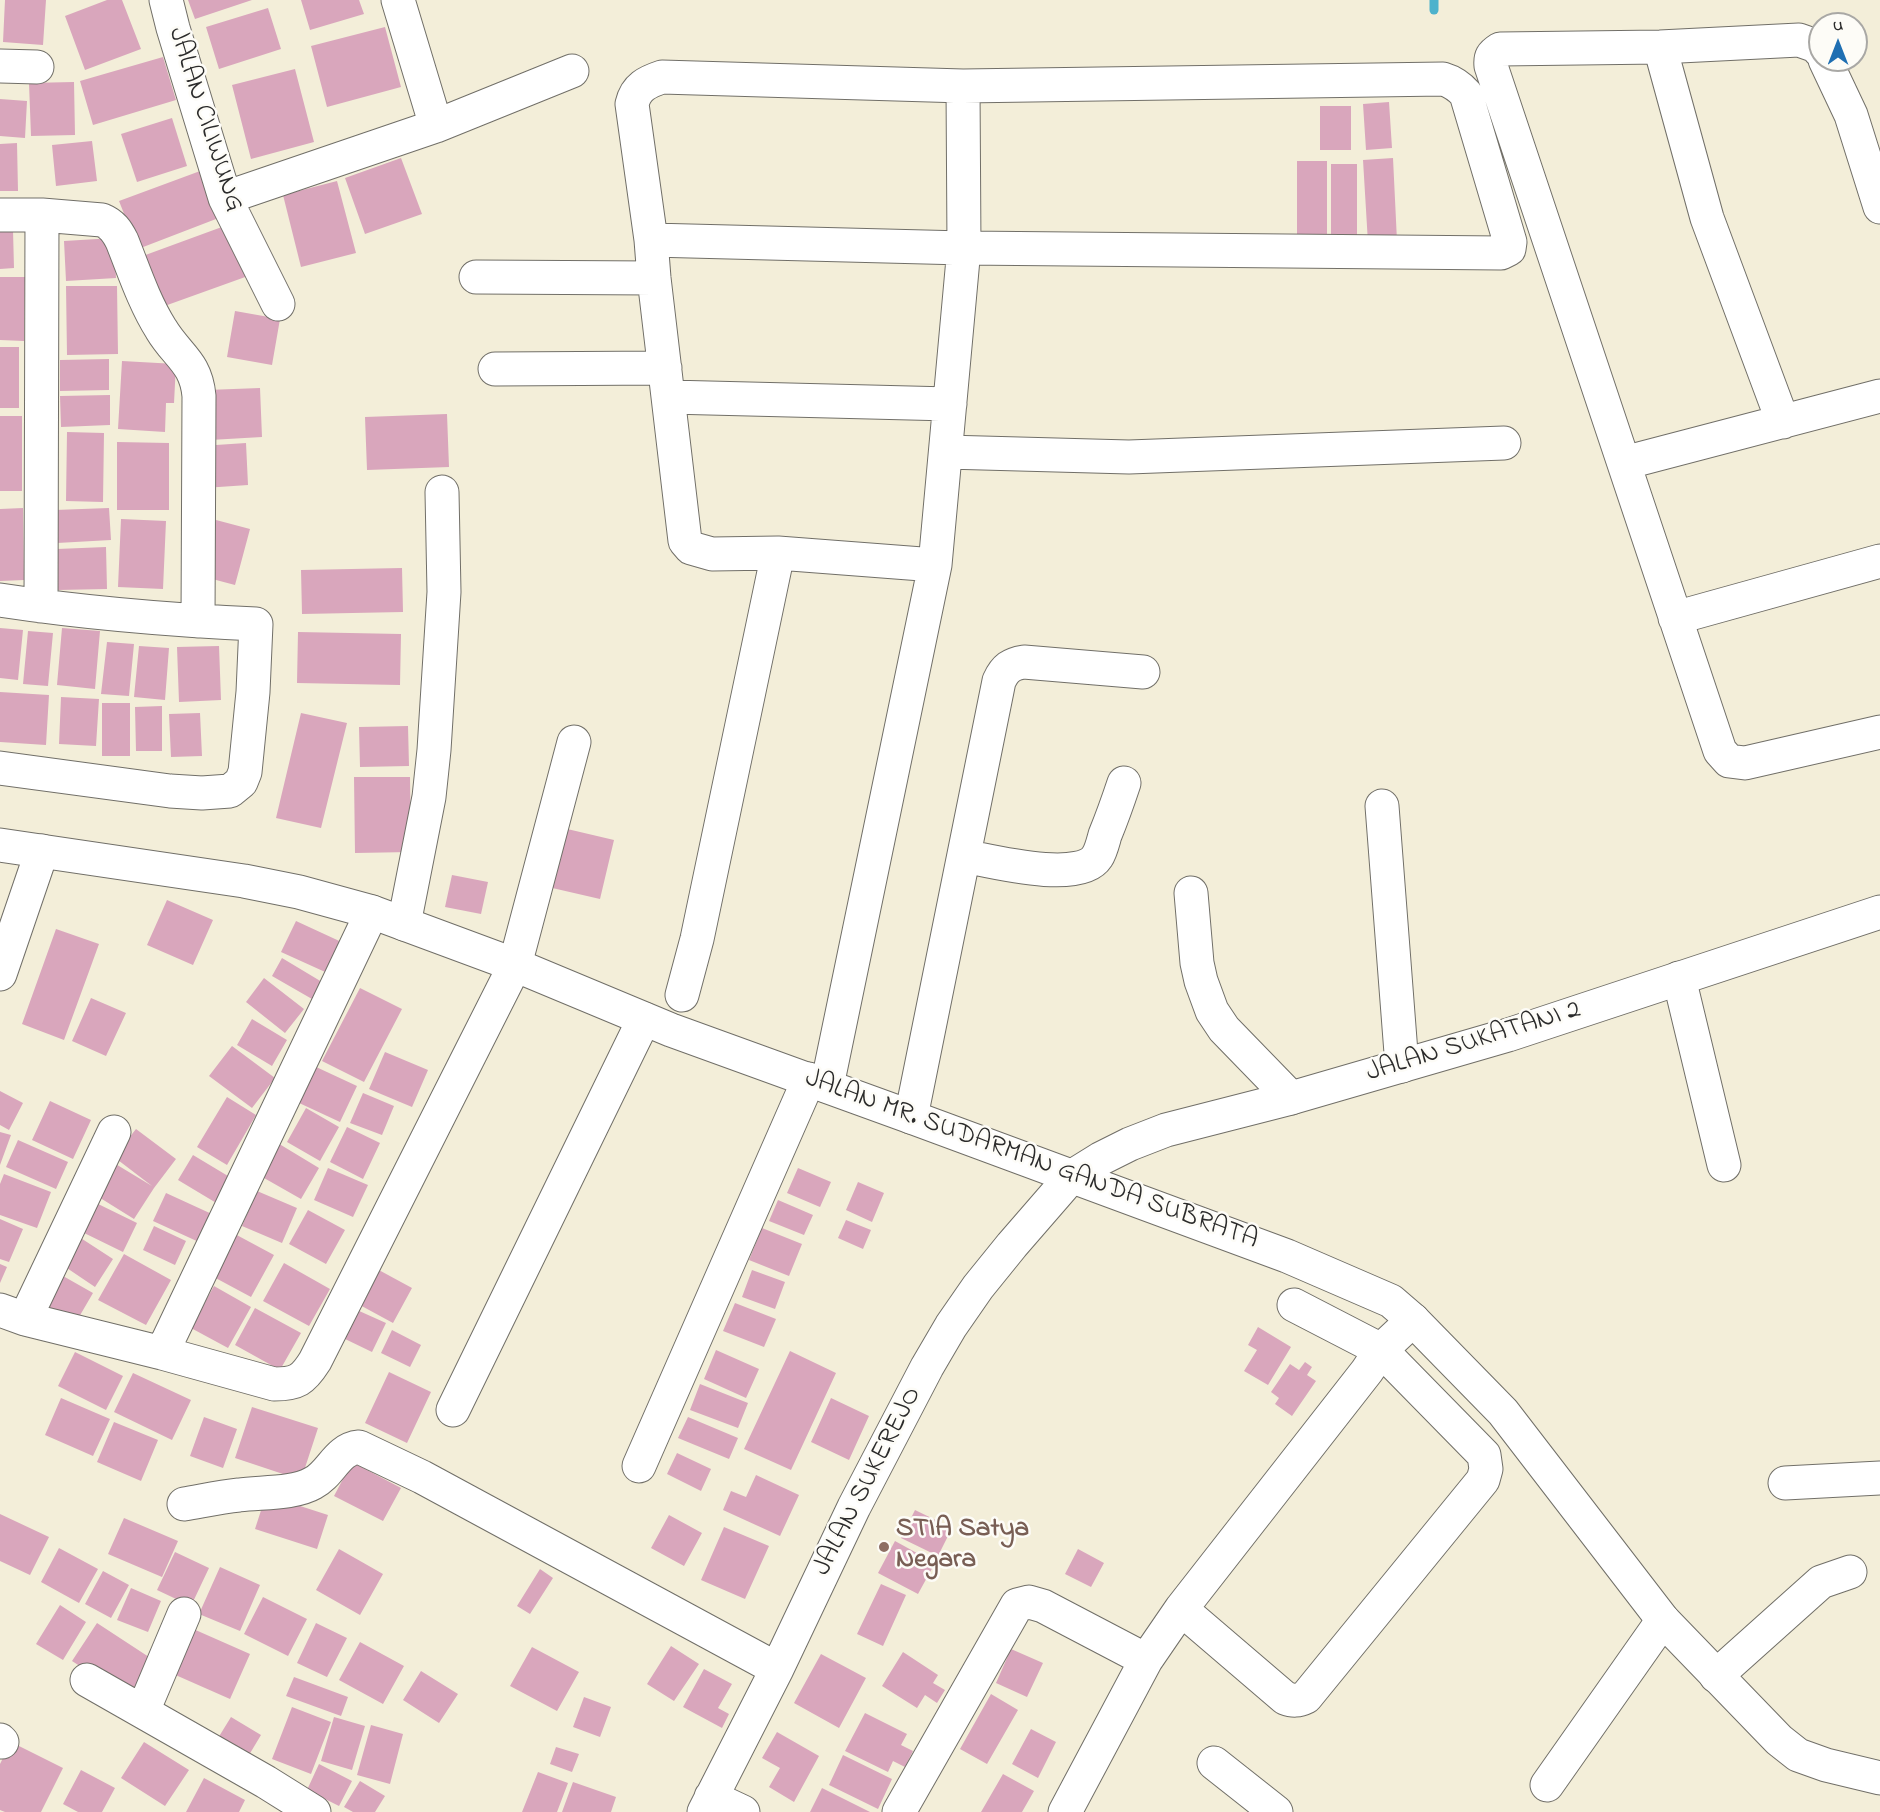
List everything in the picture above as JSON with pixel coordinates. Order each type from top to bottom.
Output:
[{"type":"street","name":"JALAN CILIWUNG","points":[[166,0],[225,198],[278,304]]},
{"type":"street","points":[[398,0],[435,126]]},
{"type":"street","points":[[1808,43],[1799,40],[1660,47],[1500,49],[1490,59],[1720,751],[1729,761],[1745,764],[1880,732]]},
{"type":"street","points":[[1660,47],[1707,218],[1783,422]]},
{"type":"street","points":[[0,66],[37,67]]},
{"type":"street","points":[[225,198],[435,126],[572,71]]},
{"type":"street","points":[[1834,72],[1865,114],[1880,207]]},
{"type":"street","points":[[651,240],[964,248],[1485,254],[1506,252],[1510,242],[1466,94],[1452,81],[1443,79],[963,86],[662,77],[648,81],[639,88],[634,94],[633,104],[651,240],[685,541],[691,548],[712,554],[778,553],[935,565]]},
{"type":"street","points":[[639,1466],[818,1083],[935,565],[964,248],[963,86]]},
{"type":"street","points":[[0,215],[42,215],[102,220],[113,227],[122,241],[142,293],[157,321],[170,343],[191,366],[196,376],[199,396],[198,621]]},
{"type":"street","points":[[41,606],[42,215]]},
{"type":"street","points":[[476,277],[654,278]]},
{"type":"street","points":[[495,369],[950,404]]},
{"type":"street","points":[[1624,463],[1880,396]]},
{"type":"street","points":[[946,452],[1129,457],[1504,443]]},
{"type":"street","points":[[404,924],[429,797],[435,740],[444,592],[442,492]]},
{"type":"street","points":[[682,995],[697,939],[778,553]]},
{"type":"street","points":[[1675,618],[1880,561]]},
{"type":"street","points":[[0,600],[198,621],[256,624],[253,692],[245,772],[237,787],[230,791],[219,793],[170,791],[0,768]]},
{"type":"street","points":[[911,1117],[1002,673],[1015,663],[1024,662],[1143,672]]},
{"type":"street","points":[[114,1132],[12,1315],[274,1384],[286,1384],[303,1378],[315,1361],[515,965],[574,742]]},
{"type":"street","points":[[964,856],[1017,867],[1063,871],[1085,867],[1097,858],[1124,783]]},
{"type":"street","points":[[1382,806],[1402,1065]]},
{"type":"street","name":"JALAN MR. SUDARMAN GANDA SUBRATA","points":[[0,845],[244,882],[299,892],[372,912],[515,965],[671,1030],[1287,1256],[1390,1301],[1413,1320],[1503,1412],[1663,1620],[1779,1740],[1798,1755],[1826,1765],[1880,1778]]},
{"type":"street","points":[[0,974],[42,851]]},
{"type":"street","points":[[1191,893],[1197,963],[1212,1011],[1224,1029],[1291,1098]]},
{"type":"street","points":[[162,1353],[372,912]]},
{"type":"street","name":"JALAN SUKATANI 2","points":[[1071,1177],[1130,1144],[1166,1130],[1291,1098],[1508,1035],[1880,912]]},
{"type":"street","points":[[1679,978],[1724,1165]]},
{"type":"street","points":[[453,1410],[644,1019]]},
{"type":"street","name":"JALAN SUKEREJO","points":[[708,1805],[881,1454],[927,1367],[951,1326],[978,1287],[1071,1177]]},
{"type":"street","points":[[1181,1609],[1285,1698],[1296,1701],[1306,1697],[1483,1480],[1486,1469],[1484,1455],[1381,1350],[1294,1305]]},
{"type":"street","points":[[1065,1812],[1146,1660],[1181,1609],[1381,1350],[1413,1320]]},
{"type":"street","points":[[184,1504],[307,1486],[319,1479],[348,1449],[359,1447],[422,1477],[777,1669]]},
{"type":"street","points":[[1785,1483],[1880,1478]]},
{"type":"street","points":[[1716,1676],[1808,1592],[1821,1582],[1850,1572]]},
{"type":"street","points":[[899,1812],[1017,1605],[1029,1602],[1043,1606],[1146,1660]]},
{"type":"street","points":[[143,1711],[184,1614]]},
{"type":"street","points":[[1547,1785],[1663,1620]]},
{"type":"street","points":[[87,1680],[266,1782],[314,1812]]},
{"type":"street","points":[[1214,1763],[1276,1812]]},
{"type":"street","points":[[708,1805],[743,1812]]},
{"type":"building","points":[[5,0],[46,0],[43,45],[3,42]]},
{"type":"building","points":[[107,0],[122,0],[141,49],[85,70],[65,16]]},
{"type":"building","points":[[188,0],[252,0],[195,19]]},
{"type":"building","points":[[301,0],[359,0],[364,14],[310,30]]},
{"type":"building","points":[[268,8],[281,49],[219,69],[206,27]]},
{"type":"building","points":[[385,27],[401,87],[327,107],[311,46]]},
{"type":"building","points":[[163,57],[176,100],[93,125],[80,81]]},
{"type":"building","points":[[295,69],[314,142],[251,159],[232,85]]},
{"type":"building","points":[[74,82],[75,135],[31,136],[29,83]]},
{"type":"building","points":[[0,99],[27,101],[25,138],[0,136]]},
{"type":"building","points":[[1389,102],[1392,148],[1366,150],[1363,104]]},
{"type":"building","points":[[1320,106],[1351,106],[1351,150],[1320,150]]},
{"type":"building","points":[[172,118],[187,166],[137,182],[121,134]]},
{"type":"building","points":[[92,141],[97,181],[56,186],[52,145]]},
{"type":"building","points":[[17,143],[18,191],[0,191],[0,144]]},
{"type":"building","points":[[401,158],[422,214],[365,234],[345,178]]},
{"type":"building","points":[[1393,158],[1397,241],[1368,243],[1363,160]]},
{"type":"building","points":[[1297,161],[1327,161],[1327,235],[1297,235]]},
{"type":"building","points":[[1331,164],[1357,164],[1357,240],[1331,240]]},
{"type":"building","points":[[211,167],[229,214],[138,249],[119,201]]},
{"type":"building","points":[[337,181],[356,253],[301,267],[283,195]]},
{"type":"building","points":[[230,224],[248,276],[159,308],[140,257]]},
{"type":"building","points":[[13,230],[14,268],[0,269],[0,231]]},
{"type":"building","points":[[114,238],[116,278],[66,281],[64,241]]},
{"type":"building","points":[[0,277],[25,277],[24,341],[0,340]]},
{"type":"building","points":[[66,286],[117,286],[118,354],[67,355]]},
{"type":"building","points":[[235,311],[280,319],[272,365],[227,357]]},
{"type":"building","points":[[0,347],[19,347],[19,408],[0,408]]},
{"type":"building","points":[[109,359],[109,390],[60,391],[60,360]]},
{"type":"building","points":[[122,361],[176,364],[174,403],[166,403],[165,432],[118,429]]},
{"type":"building","points":[[260,388],[262,437],[210,440],[207,390]]},
{"type":"building","points":[[110,395],[110,425],[61,427],[60,396]]},
{"type":"building","points":[[447,414],[449,467],[367,470],[365,417]]},
{"type":"building","points":[[0,416],[22,416],[22,491],[0,491]]},
{"type":"building","points":[[67,432],[104,433],[103,502],[66,501]]},
{"type":"building","points":[[117,442],[169,443],[169,510],[117,510]]},
{"type":"building","points":[[246,443],[248,485],[204,488],[201,446]]},
{"type":"building","points":[[23,508],[24,580],[0,581],[0,509]]},
{"type":"building","points":[[109,508],[111,540],[57,543],[55,510]]},
{"type":"building","points":[[121,519],[166,521],[163,589],[118,587]]},
{"type":"building","points":[[216,520],[250,529],[235,585],[201,576]]},
{"type":"building","points":[[106,547],[107,589],[58,590],[57,549]]},
{"type":"building","points":[[402,568],[403,612],[302,614],[301,570]]},
{"type":"building","points":[[0,628],[23,630],[18,680],[0,678]]},
{"type":"building","points":[[62,628],[100,631],[95,689],[57,685]]},
{"type":"building","points":[[28,631],[53,633],[48,686],[23,684]]},
{"type":"building","points":[[298,632],[401,634],[400,685],[297,683]]},
{"type":"building","points":[[107,642],[134,644],[129,696],[101,694]]},
{"type":"building","points":[[139,646],[169,648],[165,700],[134,697]]},
{"type":"building","points":[[219,646],[221,700],[179,702],[177,647]]},
{"type":"building","points":[[0,692],[49,695],[46,745],[0,742]]},
{"type":"building","points":[[61,697],[99,699],[96,746],[59,744]]},
{"type":"building","points":[[102,703],[130,703],[130,756],[102,756]]},
{"type":"building","points":[[162,706],[162,751],[136,751],[135,707]]},
{"type":"building","points":[[200,713],[202,756],[171,757],[169,714]]},
{"type":"building","points":[[301,713],[347,723],[321,828],[276,818]]},
{"type":"building","points":[[408,726],[409,766],[360,767],[359,727]]},
{"type":"building","points":[[354,777],[410,777],[411,852],[355,853]]},
{"type":"building","points":[[563,828],[614,840],[600,899],[548,887]]},
{"type":"building","points":[[452,875],[488,882],[481,914],[445,907]]},
{"type":"building","points":[[167,900],[213,920],[193,965],[147,945]]},
{"type":"building","points":[[296,921],[348,945],[334,976],[281,952]]},
{"type":"building","points":[[56,929],[99,944],[64,1040],[22,1024]]},
{"type":"building","points":[[282,958],[322,982],[312,999],[272,976]]},
{"type":"building","points":[[264,978],[304,1009],[285,1033],[246,1002]]},
{"type":"building","points":[[360,988],[402,1009],[364,1082],[322,1061]]},
{"type":"building","points":[[91,998],[126,1013],[106,1056],[72,1041]]},
{"type":"building","points":[[252,1019],[287,1040],[272,1066],[237,1045]]},
{"type":"building","points":[[232,1046],[275,1078],[252,1108],[209,1076]]},
{"type":"building","points":[[385,1052],[428,1070],[412,1107],[369,1089]]},
{"type":"building","points":[[314,1066],[357,1086],[340,1122],[297,1102]]},
{"type":"building","points":[[0,1091],[23,1103],[9,1130],[0,1125]]},
{"type":"building","points":[[363,1093],[394,1106],[382,1135],[350,1123]]},
{"type":"building","points":[[227,1097],[256,1115],[227,1165],[197,1147]]},
{"type":"building","points":[[50,1101],[91,1120],[73,1159],[32,1140]]},
{"type":"building","points":[[306,1108],[339,1127],[320,1161],[287,1142]]},
{"type":"building","points":[[347,1127],[380,1143],[363,1179],[330,1162]]},
{"type":"building","points":[[136,1129],[176,1159],[134,1219],[89,1191],[109,1160],[152,1186],[114,1157]]},
{"type":"building","points":[[0,1132],[11,1135],[0,1165]]},
{"type":"building","points":[[18,1140],[68,1162],[56,1189],[6,1167]]},
{"type":"building","points":[[276,1142],[319,1168],[301,1199],[257,1174]]},
{"type":"building","points":[[193,1155],[233,1179],[218,1204],[178,1180]]},
{"type":"building","points":[[328,1168],[368,1185],[353,1217],[314,1200]]},
{"type":"building","points":[[798,1168],[831,1182],[820,1207],[787,1193]]},
{"type":"building","points":[[4,1174],[51,1192],[37,1228],[0,1215],[0,1184]]},
{"type":"building","points":[[858,1182],[884,1193],[872,1222],[846,1210]]},
{"type":"building","points":[[257,1191],[297,1208],[282,1243],[242,1226]]},
{"type":"building","points":[[166,1193],[214,1215],[201,1243],[153,1221]]},
{"type":"building","points":[[778,1200],[813,1215],[804,1235],[769,1221]]},
{"type":"building","points":[[92,1201],[137,1223],[123,1252],[78,1230]]},
{"type":"building","points":[[308,1210],[345,1230],[326,1264],[289,1244]]},
{"type":"building","points":[[0,1219],[23,1229],[9,1262],[0,1259]]},
{"type":"building","points":[[846,1220],[871,1230],[863,1249],[838,1238]]},
{"type":"building","points":[[154,1226],[186,1241],[175,1265],[143,1250]]},
{"type":"building","points":[[762,1228],[802,1244],[789,1276],[749,1260]]},
{"type":"building","points":[[73,1233],[113,1259],[95,1287],[55,1260]]},
{"type":"building","points":[[233,1233],[274,1255],[251,1297],[210,1275]]},
{"type":"building","points":[[124,1254],[171,1280],[146,1325],[98,1300]]},
{"type":"building","points":[[284,1263],[330,1289],[309,1326],[263,1301]]},
{"type":"building","points":[[0,1264],[7,1267],[0,1283]]},
{"type":"building","points":[[377,1269],[412,1288],[393,1323],[358,1304]]},
{"type":"building","points":[[752,1270],[785,1282],[775,1309],[742,1297]]},
{"type":"building","points":[[56,1272],[93,1293],[72,1329],[36,1309]]},
{"type":"building","points":[[214,1286],[251,1307],[228,1348],[191,1328]]},
{"type":"building","points":[[735,1303],[776,1319],[764,1347],[723,1331]]},
{"type":"building","points":[[255,1308],[301,1333],[280,1370],[235,1345]]},
{"type":"building","points":[[357,1310],[386,1323],[372,1352],[343,1338]]},
{"type":"building","points":[[1258,1327],[1291,1347],[1268,1385],[1244,1371],[1257,1350],[1248,1345]]},
{"type":"building","points":[[392,1330],[421,1345],[410,1367],[381,1353]]},
{"type":"building","points":[[716,1350],[759,1369],[746,1398],[704,1379]]},
{"type":"building","points":[[790,1351],[836,1373],[791,1470],[744,1449]]},
{"type":"building","points":[[75,1352],[123,1376],[106,1410],[58,1386]]},
{"type":"building","points":[[1305,1362],[1312,1367],[1307,1375],[1316,1381],[1292,1416],[1275,1404],[1279,1398],[1271,1392],[1290,1364],[1299,1370]]},
{"type":"building","points":[[389,1372],[431,1392],[407,1443],[365,1423]]},
{"type":"building","points":[[133,1373],[191,1400],[172,1440],[114,1412]]},
{"type":"building","points":[[700,1384],[748,1403],[738,1428],[690,1410]]},
{"type":"building","points":[[61,1398],[110,1419],[93,1456],[45,1435]]},
{"type":"building","points":[[831,1398],[869,1416],[849,1460],[811,1442]]},
{"type":"building","points":[[252,1407],[318,1428],[301,1480],[235,1458]]},
{"type":"building","points":[[204,1417],[237,1429],[223,1468],[190,1456]]},
{"type":"building","points":[[688,1417],[738,1438],[729,1459],[678,1438]]},
{"type":"building","points":[[114,1422],[158,1440],[141,1481],[97,1462]]},
{"type":"building","points":[[677,1453],[711,1469],[701,1491],[667,1474]]},
{"type":"building","points":[[352,1462],[401,1488],[383,1521],[334,1496]]},
{"type":"building","points":[[756,1475],[799,1495],[780,1536],[723,1510],[731,1491],[746,1497]]},
{"type":"building","points":[[266,1495],[328,1515],[317,1549],[255,1529]]},
{"type":"building","points":[[915,1510],[952,1528],[938,1556],[901,1538]]},
{"type":"building","points":[[0,1514],[49,1537],[30,1575],[0,1561]]},
{"type":"building","points":[[669,1515],[702,1533],[684,1566],[651,1548]]},
{"type":"building","points":[[124,1518],[178,1541],[162,1577],[108,1554]]},
{"type":"building","points":[[724,1527],[769,1546],[745,1599],[701,1580]]},
{"type":"building","points":[[895,1541],[935,1563],[918,1594],[878,1573]]},
{"type":"building","points":[[59,1548],[98,1569],[79,1603],[41,1582]]},
{"type":"building","points":[[339,1549],[383,1574],[360,1615],[316,1590]]},
{"type":"building","points":[[1078,1549],[1104,1563],[1091,1587],[1065,1574]]},
{"type":"building","points":[[175,1552],[209,1568],[191,1606],[157,1590]]},
{"type":"building","points":[[220,1567],[260,1585],[240,1631],[199,1614]]},
{"type":"building","points":[[540,1569],[553,1578],[530,1614],[517,1606]]},
{"type":"building","points":[[103,1571],[129,1585],[111,1618],[85,1604]]},
{"type":"building","points":[[881,1584],[906,1595],[883,1646],[857,1634]]},
{"type":"building","points":[[131,1588],[161,1601],[148,1632],[117,1620]]},
{"type":"building","points":[[263,1597],[307,1619],[288,1656],[244,1634]]},
{"type":"building","points":[[60,1605],[86,1622],[63,1660],[36,1644]]},
{"type":"building","points":[[97,1623],[152,1659],[128,1697],[72,1661]]},
{"type":"building","points":[[316,1623],[347,1638],[327,1677],[297,1663]]},
{"type":"building","points":[[191,1628],[250,1654],[230,1699],[171,1673]]},
{"type":"building","points":[[360,1642],[404,1666],[383,1704],[339,1680]]},
{"type":"building","points":[[671,1646],[699,1664],[674,1701],[647,1684]]},
{"type":"building","points":[[532,1647],[579,1672],[557,1711],[510,1686]]},
{"type":"building","points":[[1011,1649],[1043,1663],[1027,1697],[996,1683]]},
{"type":"building","points":[[903,1652],[938,1675],[933,1683],[945,1690],[937,1703],[925,1695],[917,1708],[882,1686]]},
{"type":"building","points":[[821,1654],[866,1678],[839,1728],[794,1703]]},
{"type":"building","points":[[704,1669],[732,1684],[718,1708],[729,1714],[722,1728],[683,1707]]},
{"type":"building","points":[[421,1671],[458,1694],[439,1723],[403,1700]]},
{"type":"building","points":[[294,1677],[348,1697],[341,1716],[286,1696]]},
{"type":"building","points":[[991,1694],[1018,1710],[987,1764],[960,1749]]},
{"type":"building","points":[[584,1697],[611,1707],[600,1737],[573,1727]]},
{"type":"building","points":[[292,1707],[331,1722],[311,1774],[272,1759]]},
{"type":"building","points":[[865,1713],[907,1734],[901,1745],[913,1751],[905,1767],[893,1761],[888,1772],[845,1751]]},
{"type":"building","points":[[231,1717],[261,1735],[246,1760],[215,1743]]},
{"type":"building","points":[[334,1717],[365,1726],[352,1770],[321,1761]]},
{"type":"building","points":[[371,1725],[403,1734],[390,1784],[357,1775]]},
{"type":"building","points":[[1031,1729],[1056,1742],[1038,1778],[1012,1764]]},
{"type":"building","points":[[777,1732],[819,1756],[794,1802],[769,1787],[780,1768],[762,1758]]},
{"type":"building","points":[[11,1742],[63,1768],[41,1812],[0,1810],[0,1764]]},
{"type":"building","points":[[144,1742],[189,1770],[165,1806],[121,1778]]},
{"type":"building","points":[[556,1747],[579,1754],[572,1772],[550,1764]]},
{"type":"building","points":[[843,1755],[892,1779],[878,1809],[829,1785]]},
{"type":"building","points":[[319,1764],[352,1781],[339,1806],[307,1790]]},
{"type":"building","points":[[81,1770],[115,1788],[102,1812],[78,1812],[63,1804]]},
{"type":"building","points":[[538,1772],[568,1783],[557,1812],[522,1812]]},
{"type":"building","points":[[1003,1774],[1034,1791],[1022,1812],[981,1812]]},
{"type":"building","points":[[204,1778],[245,1800],[239,1812],[186,1812]]},
{"type":"building","points":[[360,1781],[385,1796],[375,1812],[353,1812],[344,1807]]},
{"type":"building","points":[[573,1782],[616,1797],[611,1812],[562,1812]]},
{"type":"building","points":[[822,1788],[870,1812],[810,1812]]},
{"type":"waterway","points":[[1434,0],[1434,10]]},
{"type":"place","name":"STIA Satya Negara","points":[[884,1547]]}]
